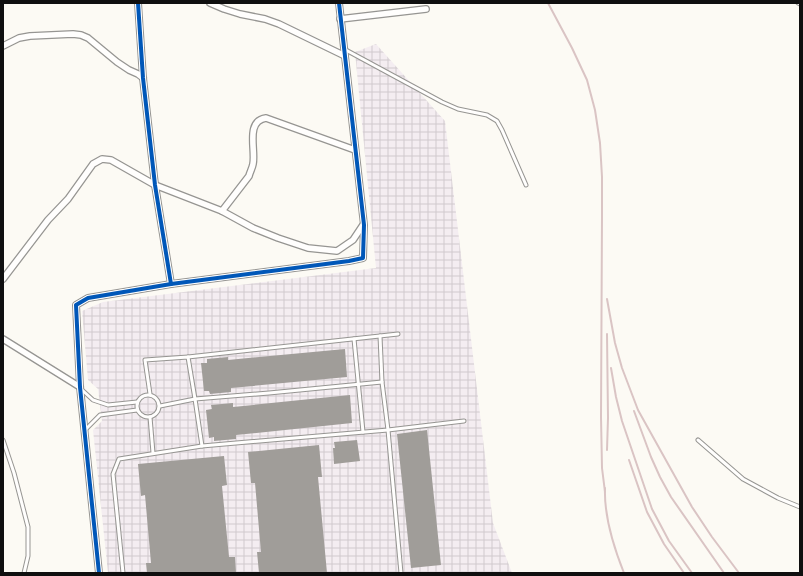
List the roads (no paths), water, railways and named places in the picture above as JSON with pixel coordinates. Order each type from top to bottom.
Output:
[{"type":"street","points":[[138,3],[143,78],[155,185],[171,284]]},
{"type":"street","points":[[210,3],[224,9],[279,24],[345,56]]},
{"type":"street","points":[[99,573],[80,387],[76,305],[88,298],[171,284],[363,258],[364,225],[339,3]]},
{"type":"street","points":[[340,18],[426,9]]},
{"type":"street","points":[[3,46],[19,38],[30,36],[81,35],[88,38],[117,62],[143,78]]},
{"type":"street","points":[[222,211],[252,170],[254,126],[261,118],[266,118],[355,150]]},
{"type":"street","points":[[3,279],[48,220],[68,199],[93,164],[102,159],[111,160],[155,185],[222,211],[253,228],[308,248],[337,251],[353,240],[364,225]]},
{"type":"street","points":[[3,339],[80,387]]},
{"type":"lane","points":[[344,49],[442,102],[458,109],[487,115],[497,121],[526,185]]},
{"type":"lane","points":[[150,394],[145,360],[188,357],[398,334]]},
{"type":"lane","points":[[380,336],[382,382],[388,430],[401,573]]},
{"type":"lane","points":[[354,339],[363,432]]},
{"type":"lane","points":[[188,357],[202,446]]},
{"type":"lane","points":[[160,406],[195,399],[382,382]]},
{"type":"lane","points":[[80,387],[94,400],[108,405],[137,402],[142,396],[150,394],[157,398],[160,406],[157,413],[150,417],[142,416],[138,410],[137,402]]},
{"type":"lane","points":[[84,431],[100,416],[138,410]]},
{"type":"lane","points":[[150,417],[153,453]]},
{"type":"lane","points":[[124,573],[113,474],[119,459],[202,446],[388,430],[464,421]]},
{"type":"lane","points":[[3,440],[14,473],[28,527],[28,556],[24,573]]},
{"type":"lane","points":[[698,440],[744,479],[778,498],[800,507]]},
{"type":"railway","points":[[548,3],[587,80],[595,110],[600,143],[602,177],[601,417],[602,468],[605,492]]},
{"type":"railway","points":[[607,299],[615,343],[622,368],[638,410],[692,507],[739,573]]},
{"type":"railway","points":[[607,334],[607,450]]},
{"type":"railway","points":[[611,368],[622,421],[652,509],[669,541],[692,573]]},
{"type":"railway","points":[[634,411],[651,457],[671,497],[724,573]]},
{"type":"railway","points":[[629,460],[647,512],[664,544],[684,573]]},
{"type":"railway","points":[[605,488],[606,509],[610,531],[624,573]]}]
